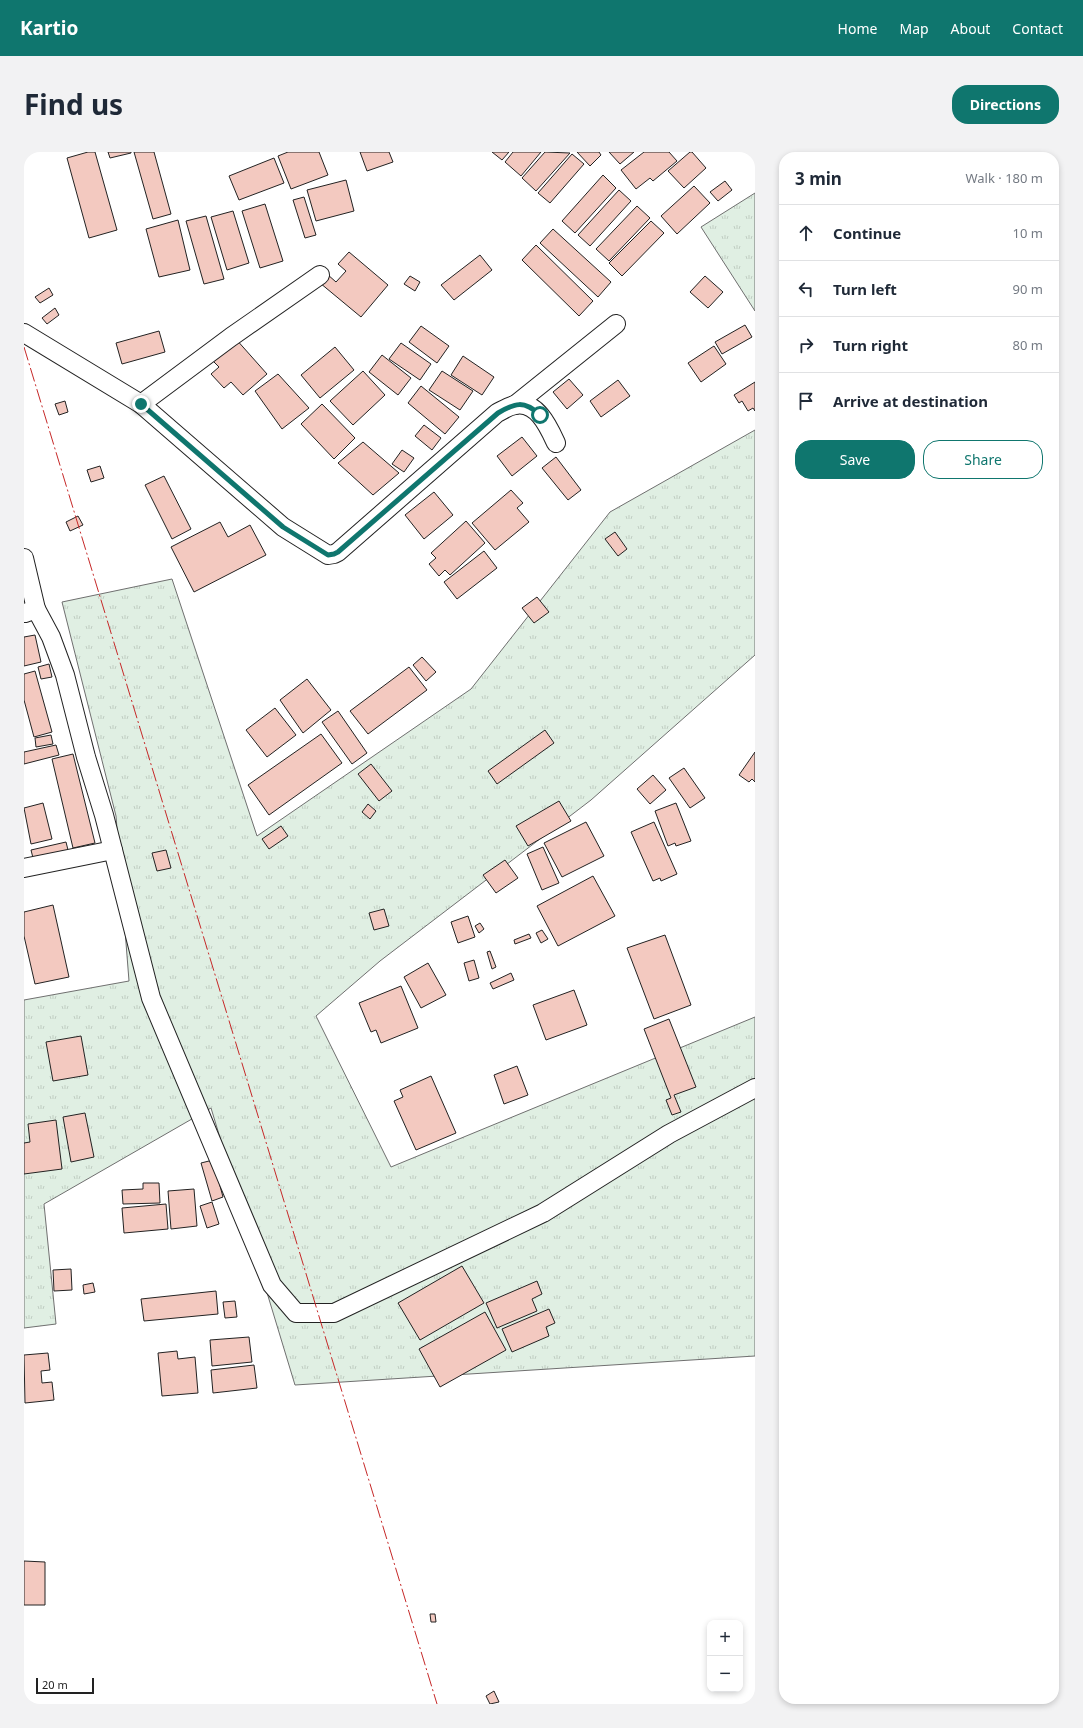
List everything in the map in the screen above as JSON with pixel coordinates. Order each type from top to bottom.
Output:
[{"type":"street","points":[[141,404],[230,336],[320,275]]},
{"type":"street","points":[[24,333],[141,404],[283,527],[328,555],[338,552],[498,413],[515,405],[616,324]]},
{"type":"street","points":[[515,405],[527,405],[536,411],[549,428],[556,443]]},
{"type":"street","points":[[24,558],[30,612],[50,637],[65,675],[84,750],[104,815],[151,998],[272,1285],[296,1313],[334,1313],[543,1214],[669,1134],[755,1088]]},
{"type":"street","points":[[24,868],[113,850]]},
{"type":"green space","points":[[755,193],[755,311],[701,227]]},
{"type":"green space","points":[[755,430],[755,655],[591,800],[380,961],[316,1016],[391,1167],[755,1017],[755,1356],[295,1385],[211,1108],[44,1204],[56,1324],[24,1328],[24,1000],[129,981],[116,816],[62,602],[172,579],[257,836],[471,689],[610,512]]},
{"type":"building","points":[[88,152],[95,152],[117,230],[89,238],[67,158]]},
{"type":"building","points":[[108,152],[131,152],[131,153],[110,158]]},
{"type":"building","points":[[134,152],[154,152],[171,214],[153,219]]},
{"type":"building","points":[[288,152],[319,152],[328,175],[291,189],[278,156]]},
{"type":"building","points":[[360,152],[389,152],[393,162],[367,171]]},
{"type":"building","points":[[492,152],[509,152],[502,160]]},
{"type":"building","points":[[513,152],[541,152],[521,176],[505,162]]},
{"type":"building","points":[[545,152],[570,153],[536,191],[522,178]]},
{"type":"building","points":[[577,152],[599,152],[601,155],[590,166]]},
{"type":"building","points":[[609,152],[634,152],[620,164]]},
{"type":"building","points":[[644,152],[669,152],[677,161],[653,181],[650,178],[636,189],[621,170]]},
{"type":"building","points":[[690,152],[692,152],[706,168],[684,188],[668,171]]},
{"type":"building","points":[[572,154],[584,164],[550,203],[538,193]]},
{"type":"building","points":[[274,158],[284,183],[239,200],[229,176]]},
{"type":"building","points":[[603,175],[616,188],[575,233],[562,221]]},
{"type":"building","points":[[346,180],[354,211],[316,221],[307,190]]},
{"type":"building","points":[[725,181],[732,190],[718,201],[710,192]]},
{"type":"building","points":[[694,186],[710,203],[677,234],[661,216]]},
{"type":"building","points":[[619,190],[631,201],[590,246],[578,235]]},
{"type":"building","points":[[304,197],[316,235],[305,238],[293,200]]},
{"type":"building","points":[[265,204],[283,261],[260,268],[242,211]]},
{"type":"building","points":[[637,206],[650,218],[609,261],[596,249]]},
{"type":"building","points":[[233,211],[249,263],[227,270],[211,217]]},
{"type":"building","points":[[206,216],[224,279],[204,284],[186,221]]},
{"type":"building","points":[[178,220],[190,270],[159,277],[146,229]]},
{"type":"building","points":[[651,221],[664,233],[622,276],[609,263]]},
{"type":"building","points":[[553,229],[611,282],[598,297],[540,243]]},
{"type":"building","points":[[536,245],[593,301],[579,316],[522,260]]},
{"type":"building","points":[[349,252],[388,285],[361,317],[320,283],[327,274],[336,282],[346,271],[338,264]]},
{"type":"building","points":[[480,255],[492,270],[454,300],[441,285]]},
{"type":"building","points":[[410,276],[420,282],[415,291],[404,284]]},
{"type":"building","points":[[705,276],[723,292],[708,308],[690,292]]},
{"type":"building","points":[[49,288],[53,295],[40,303],[35,297]]},
{"type":"building","points":[[55,308],[59,315],[47,324],[42,318]]},
{"type":"building","points":[[745,325],[752,337],[722,354],[715,342]]},
{"type":"building","points":[[421,326],[449,346],[437,363],[409,342]]},
{"type":"building","points":[[159,331],[165,352],[122,364],[116,343]]},
{"type":"building","points":[[235,338],[267,374],[243,395],[231,382],[224,388],[211,374],[219,367],[211,359]]},
{"type":"building","points":[[401,343],[431,364],[420,380],[389,359]]},
{"type":"building","points":[[714,346],[726,364],[701,382],[688,363]]},
{"type":"building","points":[[335,347],[354,370],[320,398],[301,375]]},
{"type":"building","points":[[382,355],[411,378],[398,395],[369,372]]},
{"type":"building","points":[[463,356],[494,377],[482,395],[451,375]]},
{"type":"building","points":[[363,371],[385,395],[353,425],[330,401]]},
{"type":"building","points":[[442,371],[473,391],[460,410],[429,390]]},
{"type":"building","points":[[278,374],[309,408],[282,429],[255,391]]},
{"type":"building","points":[[569,379],[583,395],[567,409],[553,392]]},
{"type":"building","points":[[618,380],[630,396],[601,417],[590,401]]},
{"type":"building","points":[[755,382],[755,411],[753,408],[748,411],[742,401],[739,403],[734,395]]},
{"type":"building","points":[[421,386],[459,417],[445,434],[408,403]]},
{"type":"building","points":[[65,401],[68,412],[59,415],[55,404]]},
{"type":"building","points":[[322,404],[355,438],[334,459],[301,424]]},
{"type":"building","points":[[424,425],[441,438],[432,450],[415,436]]},
{"type":"building","points":[[522,437],[537,456],[512,476],[497,456]]},
{"type":"building","points":[[363,442],[399,473],[373,495],[338,463]]},
{"type":"building","points":[[402,450],[414,458],[404,472],[392,464]]},
{"type":"building","points":[[556,457],[581,490],[568,500],[542,468]]},
{"type":"building","points":[[100,466],[104,478],[91,482],[87,470]]},
{"type":"building","points":[[164,476],[191,529],[172,539],[145,485]]},
{"type":"building","points":[[511,490],[523,503],[517,508],[529,522],[495,550],[472,523]]},
{"type":"building","points":[[434,492],[453,515],[424,539],[405,515]]},
{"type":"building","points":[[78,516],[83,525],[70,531],[66,522]]},
{"type":"building","points":[[466,521],[485,543],[450,575],[445,570],[439,576],[429,564],[436,558],[431,553]]},
{"type":"building","points":[[220,522],[228,537],[250,525],[266,555],[194,592],[171,547]]},
{"type":"building","points":[[615,532],[627,549],[618,556],[605,539]]},
{"type":"building","points":[[484,551],[497,568],[457,599],[444,582]]},
{"type":"building","points":[[537,597],[549,612],[534,623],[522,608]]},
{"type":"building","points":[[35,635],[41,662],[24,666],[24,637]]},
{"type":"building","points":[[422,657],[436,672],[426,681],[413,665]]},
{"type":"building","points":[[49,664],[52,677],[41,679],[38,667]]},
{"type":"building","points":[[409,667],[427,690],[368,734],[350,711]]},
{"type":"building","points":[[35,671],[52,732],[34,737],[24,700],[24,674]]},
{"type":"building","points":[[307,679],[331,710],[303,733],[280,700]]},
{"type":"building","points":[[275,708],[296,735],[267,757],[246,730]]},
{"type":"building","points":[[338,711],[367,753],[352,764],[322,722]]},
{"type":"building","points":[[545,730],[554,743],[497,784],[488,771]]},
{"type":"building","points":[[321,734],[342,763],[269,815],[248,785]]},
{"type":"building","points":[[51,735],[53,744],[36,747],[35,738]]},
{"type":"building","points":[[56,745],[59,755],[24,764],[24,752]]},
{"type":"building","points":[[755,752],[755,782],[752,779],[749,782],[739,775]]},
{"type":"building","points":[[73,754],[95,843],[73,848],[52,759]]},
{"type":"building","points":[[371,764],[392,791],[379,801],[358,774]]},
{"type":"building","points":[[684,768],[705,798],[690,808],[669,778]]},
{"type":"building","points":[[653,775],[666,790],[650,804],[637,789]]},
{"type":"building","points":[[559,801],[571,821],[528,846],[516,826]]},
{"type":"building","points":[[43,803],[52,839],[31,844],[24,808]]},
{"type":"building","points":[[676,803],[691,841],[676,846],[675,843],[668,846],[655,811]]},
{"type":"building","points":[[368,804],[376,811],[370,819],[362,812]]},
{"type":"building","points":[[586,822],[604,856],[562,877],[544,843]]},
{"type":"building","points":[[654,822],[677,874],[661,881],[660,878],[653,881],[631,832]]},
{"type":"building","points":[[281,826],[288,836],[269,849],[262,839]]},
{"type":"building","points":[[66,842],[69,854],[34,862],[31,850]]},
{"type":"building","points":[[543,847],[559,883],[542,890],[527,854]]},
{"type":"building","points":[[166,850],[171,868],[157,871],[152,853]]},
{"type":"building","points":[[505,860],[518,878],[496,893],[483,875]]},
{"type":"building","points":[[593,876],[615,916],[558,946],[537,906]]},
{"type":"building","points":[[53,905],[69,977],[35,984],[24,936],[24,912]]},
{"type":"building","points":[[384,909],[389,926],[374,930],[369,913]]},
{"type":"building","points":[[468,916],[475,937],[458,943],[451,922]]},
{"type":"building","points":[[480,923],[484,929],[479,933],[475,926]]},
{"type":"building","points":[[542,930],[548,939],[541,943],[536,933]]},
{"type":"building","points":[[529,934],[531,938],[515,944],[514,940]]},
{"type":"building","points":[[665,935],[691,1005],[654,1019],[627,948]]},
{"type":"building","points":[[490,951],[496,967],[492,969],[487,952]]},
{"type":"building","points":[[474,960],[479,978],[469,981],[464,963]]},
{"type":"building","points":[[428,963],[446,995],[421,1008],[404,977]]},
{"type":"building","points":[[511,973],[514,980],[493,989],[490,983]]},
{"type":"building","points":[[401,986],[418,1028],[381,1043],[376,1030],[371,1032],[359,1003]]},
{"type":"building","points":[[574,990],[587,1025],[546,1040],[533,1005]]},
{"type":"building","points":[[669,1019],[696,1087],[674,1095],[681,1112],[672,1115],[666,1100],[671,1098],[644,1029]]},
{"type":"building","points":[[81,1036],[88,1075],[53,1081],[46,1042]]},
{"type":"building","points":[[517,1066],[528,1095],[504,1104],[494,1075]]},
{"type":"building","points":[[431,1076],[456,1133],[416,1150],[394,1101],[403,1097],[400,1090]]},
{"type":"building","points":[[85,1113],[94,1157],[71,1162],[63,1117]]},
{"type":"building","points":[[56,1120],[62,1169],[24,1174],[24,1143],[30,1142],[28,1124]]},
{"type":"building","points":[[213,1160],[223,1197],[212,1201],[201,1163]]},
{"type":"building","points":[[143,1183],[159,1183],[160,1203],[123,1204],[122,1190],[143,1189]]},
{"type":"building","points":[[194,1189],[197,1226],[171,1229],[168,1191]]},
{"type":"building","points":[[212,1202],[219,1224],[207,1228],[200,1206]]},
{"type":"building","points":[[166,1204],[168,1229],[124,1233],[122,1208]]},
{"type":"building","points":[[462,1266],[484,1303],[420,1340],[398,1303]]},
{"type":"building","points":[[71,1269],[72,1290],[54,1291],[53,1270]]},
{"type":"building","points":[[537,1281],[542,1294],[532,1299],[537,1311],[497,1328],[486,1303]]},
{"type":"building","points":[[93,1283],[95,1292],[84,1294],[83,1285]]},
{"type":"building","points":[[216,1291],[218,1314],[144,1321],[141,1299]]},
{"type":"building","points":[[235,1301],[237,1317],[225,1318],[223,1302]]},
{"type":"building","points":[[549,1309],[555,1323],[546,1327],[549,1336],[512,1352],[502,1329]]},
{"type":"building","points":[[485,1312],[506,1350],[440,1387],[419,1349]]},
{"type":"building","points":[[249,1337],[252,1362],[212,1366],[210,1340]]},
{"type":"building","points":[[177,1351],[178,1359],[195,1357],[198,1393],[162,1396],[158,1353]]},
{"type":"building","points":[[48,1353],[50,1370],[41,1371],[42,1383],[52,1382],[54,1400],[25,1403],[24,1355]]},
{"type":"building","points":[[254,1365],[257,1388],[213,1393],[211,1370]]},
{"type":"building","points":[[24,1561],[45,1562],[45,1605],[24,1605]]},
{"type":"building","points":[[430,1614],[435,1614],[436,1622],[431,1622]]},
{"type":"building","points":[[494,1691],[499,1702],[490,1704],[486,1696]]},
{"type":"power","points":[[24,347],[437,1704]]},
{"type":"route","points":[[141,404],[283,527],[328,555],[338,552],[498,413],[508,407],[523,404],[527,405],[540,415]]}]
